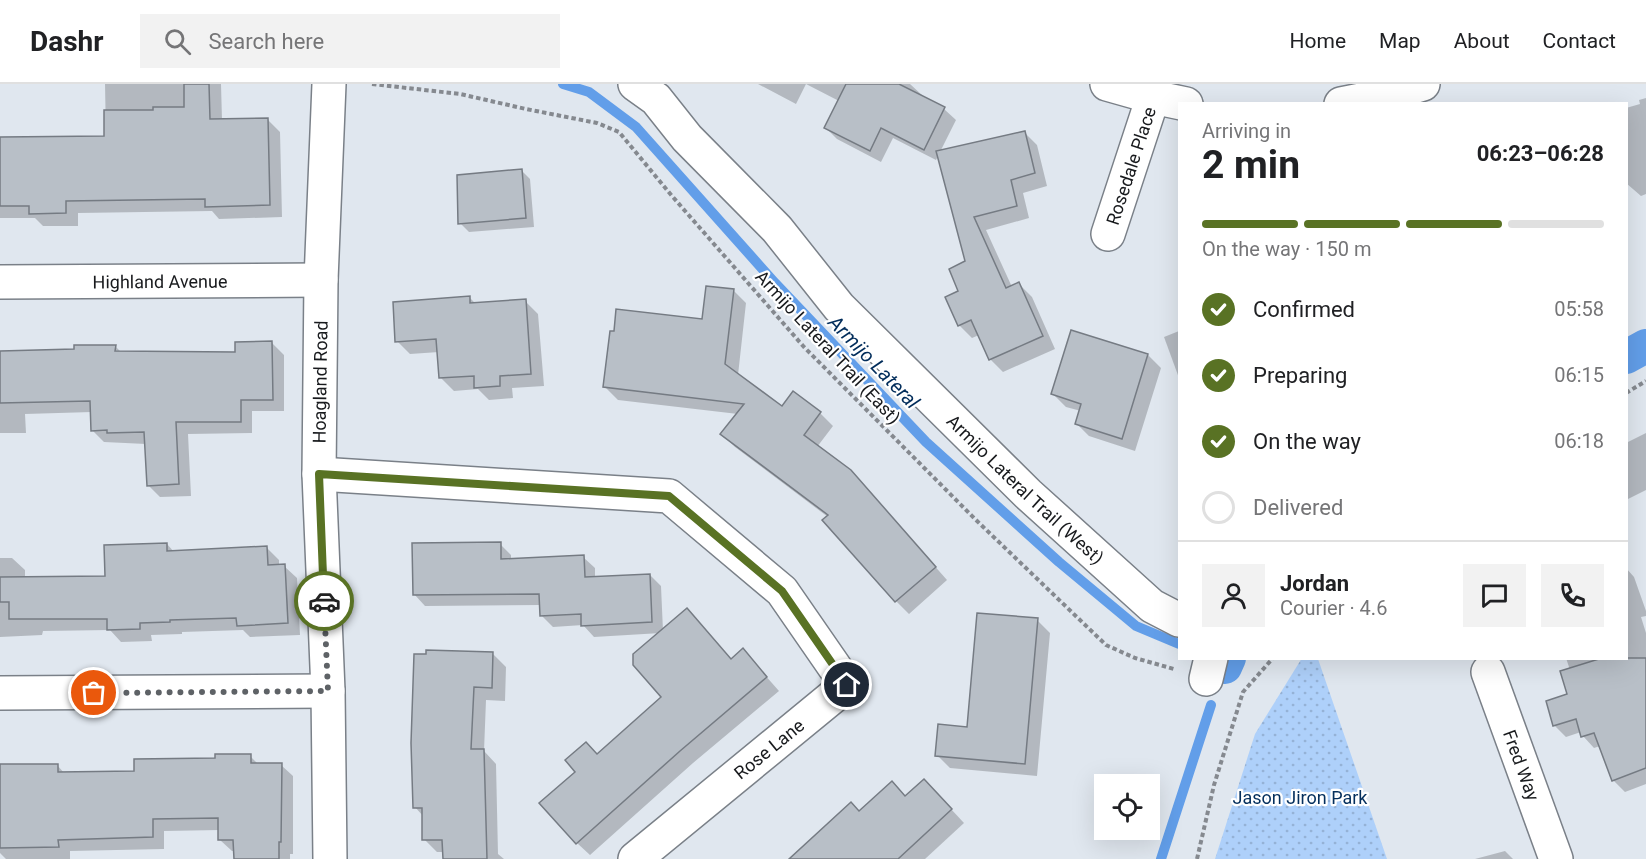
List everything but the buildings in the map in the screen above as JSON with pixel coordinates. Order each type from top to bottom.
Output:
[{"type":"street","name":"Hoagland Road","points":[[329,84],[321,280],[319,474],[328,691],[330,859]]},
{"type":"street","name":"Armijo Lateral Trail (West)","points":[[635,84],[656,99],[687,138],[777,229],[839,307],[1028,494],[1152,606],[1178,619]]},
{"type":"street","points":[[1107,84],[1178,102]]},
{"type":"street","points":[[1351,102],[1423,84]]},
{"type":"street","name":"Rosedale Place","points":[[1108,234],[1153,97]]},
{"type":"street","name":"Highland Avenue","points":[[0,282],[321,280]]},
{"type":"street","name":"Rose Lane","points":[[319,474],[669,496],[782,591],[847,685],[635,859]]},
{"type":"street","name":"Fred Way","points":[[1488,672],[1556,859]]},
{"type":"street","points":[[0,693],[328,691]]},
{"type":"path","name":"Armijo Lateral Trail (East)","points":[[372,84],[460,94],[525,110],[597,123],[619,132],[804,347],[976,520],[1106,645],[1135,658],[1209,667],[1244,692]]},
{"type":"path","points":[[1628,392],[1646,381]]},
{"type":"path","points":[[1197,859],[1214,786],[1244,692],[1271,660]]},
{"type":"green space","name":"Jason Jiron Park","points":[[1301,660],[1318,660],[1387,859],[1215,859],[1255,734]]},
{"type":"waterway","name":"Armijo Lateral","points":[[563,84],[589,92],[636,127],[775,283],[926,442],[1059,562],[1136,626],[1178,644]]},
{"type":"waterway","points":[[1628,356],[1646,346]]},
{"type":"waterway","name":"Armijo Lateral","points":[[1225,667],[1228,660]]},
{"type":"waterway","points":[[1161,859],[1211,705]]},
{"type":"way so far","points":[[94,693],[328,691],[324,601]]},
{"type":"route","points":[[324,601],[319,474],[669,496],[782,591],[847,685]]}]
